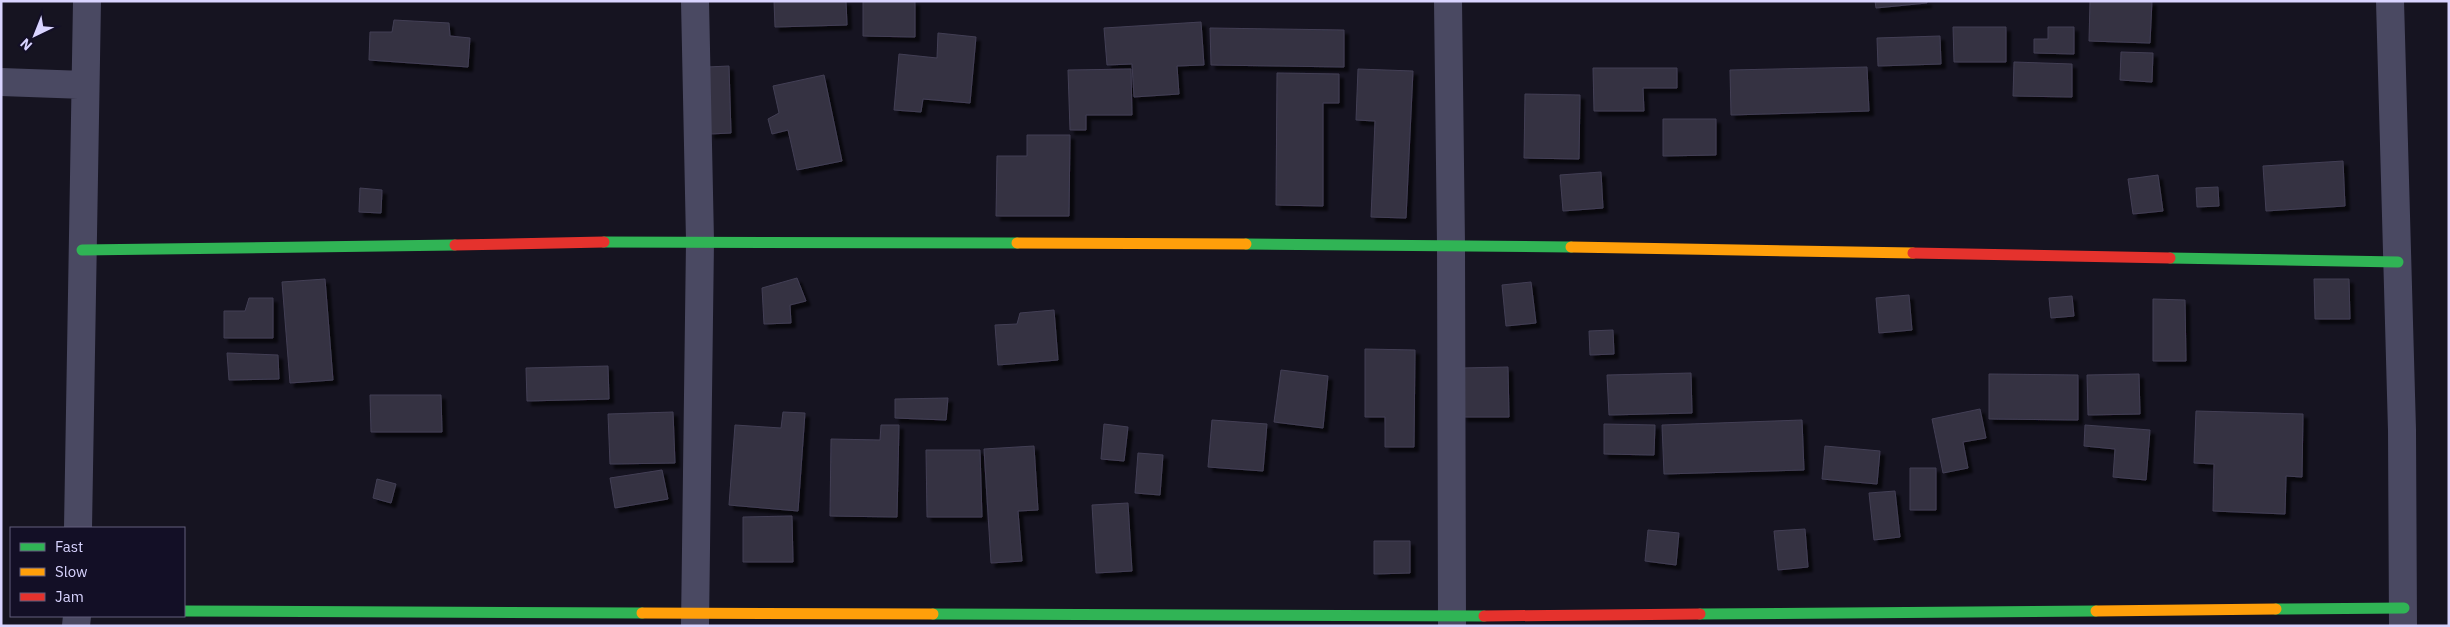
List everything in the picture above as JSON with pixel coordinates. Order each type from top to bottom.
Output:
[{"type":"street","points":[[78,527],[87,1]]},
{"type":"street","points":[[695,1],[700,241],[695,619]]},
{"type":"street","points":[[1448,1],[1452,621]]},
{"type":"street","points":[[185,612],[695,619],[1452,621],[2404,617],[2402,430],[2390,1]]},
{"type":"street","points":[[1,82],[85,85]]},
{"type":"street","points":[[82,250],[700,241],[1451,245],[2398,262]]},
{"type":"building","points":[[774,1],[846,1],[847,25],[775,27]]},
{"type":"building","points":[[863,1],[915,1],[915,37],[863,36]]},
{"type":"building","points":[[1875,1],[1927,1],[1927,3],[1876,8]]},
{"type":"building","points":[[2090,1],[2152,1],[2150,43],[2089,41]]},
{"type":"building","points":[[394,20],[449,23],[450,36],[470,38],[468,67],[369,60],[370,32],[392,32]]},
{"type":"building","points":[[1201,22],[1204,65],[1177,66],[1179,94],[1134,97],[1132,64],[1107,65],[1104,28]]},
{"type":"building","points":[[1953,27],[2006,27],[2006,62],[1954,62]]},
{"type":"building","points":[[2048,27],[2074,27],[2074,54],[2034,53],[2034,39],[2048,39]]},
{"type":"building","points":[[1210,28],[1344,30],[1344,67],[1211,65]]},
{"type":"building","points":[[938,33],[976,37],[970,103],[923,99],[921,112],[894,110],[899,54],[937,58]]},
{"type":"building","points":[[1940,36],[1941,64],[1878,66],[1877,38]]},
{"type":"building","points":[[2121,52],[2153,53],[2152,82],[2120,80]]},
{"type":"building","points":[[2014,62],[2072,64],[2072,97],[2013,96]]},
{"type":"building","points":[[729,66],[731,133],[710,134],[707,67]]},
{"type":"building","points":[[1867,67],[1869,111],[1731,115],[1730,70]]},
{"type":"building","points":[[1593,68],[1677,68],[1677,88],[1643,88],[1644,111],[1594,111]]},
{"type":"building","points":[[1131,69],[1132,115],[1086,115],[1086,130],[1070,130],[1068,70]]},
{"type":"building","points":[[1358,69],[1413,71],[1406,218],[1371,217],[1375,121],[1356,120]]},
{"type":"building","points":[[1277,73],[1339,74],[1339,103],[1323,103],[1323,206],[1276,205]]},
{"type":"building","points":[[824,75],[842,161],[797,170],[788,130],[772,134],[768,119],[779,113],[773,86]]},
{"type":"building","points":[[1525,94],[1580,95],[1579,159],[1524,158]]},
{"type":"building","points":[[1663,119],[1716,119],[1716,155],[1663,156]]},
{"type":"building","points":[[1027,135],[1070,135],[1069,216],[996,216],[997,156],[1027,156]]},
{"type":"building","points":[[2343,161],[2345,206],[2266,211],[2263,166]]},
{"type":"building","points":[[1601,172],[1603,208],[1563,211],[1560,175]]},
{"type":"building","points":[[2158,175],[2163,211],[2133,214],[2128,179]]},
{"type":"building","points":[[2218,187],[2219,206],[2197,207],[2196,188]]},
{"type":"building","points":[[360,188],[382,190],[381,213],[359,212]]},
{"type":"building","points":[[797,278],[806,301],[790,305],[791,323],[764,324],[762,288]]},
{"type":"building","points":[[325,279],[333,380],[290,383],[282,282]]},
{"type":"building","points":[[2314,279],[2349,279],[2350,319],[2315,319]]},
{"type":"building","points":[[1531,282],[1536,323],[1506,326],[1502,285]]},
{"type":"building","points":[[1909,295],[1912,330],[1879,333],[1876,298]]},
{"type":"building","points":[[2072,296],[2074,316],[2051,318],[2049,298]]},
{"type":"building","points":[[249,298],[273,298],[273,338],[224,338],[224,311],[245,311]]},
{"type":"building","points":[[2153,299],[2185,300],[2186,361],[2153,361]]},
{"type":"building","points":[[1054,310],[1058,360],[998,365],[995,325],[1017,324],[1020,313]]},
{"type":"building","points":[[1613,330],[1614,354],[1590,355],[1589,331]]},
{"type":"building","points":[[1365,349],[1415,350],[1414,447],[1385,447],[1385,417],[1365,417]]},
{"type":"building","points":[[227,353],[278,355],[279,379],[229,380]]},
{"type":"building","points":[[608,366],[609,399],[527,401],[526,368]]},
{"type":"building","points":[[1508,367],[1509,417],[1463,417],[1462,368]]},
{"type":"building","points":[[1281,370],[1328,376],[1323,428],[1274,422]]},
{"type":"building","points":[[1691,373],[1692,413],[1609,415],[1607,375]]},
{"type":"building","points":[[1989,374],[2078,375],[2078,420],[1989,419]]},
{"type":"building","points":[[2139,374],[2140,414],[2088,415],[2087,375]]},
{"type":"building","points":[[370,395],[441,395],[442,432],[371,432]]},
{"type":"building","points":[[948,398],[946,420],[895,418],[895,399]]},
{"type":"building","points":[[1980,409],[1986,438],[1963,442],[1968,468],[1943,473],[1932,419]]},
{"type":"building","points":[[2196,411],[2303,414],[2302,477],[2286,476],[2285,514],[2213,511],[2214,464],[2194,463]]},
{"type":"building","points":[[673,412],[675,463],[610,464],[608,414]]},
{"type":"building","points":[[783,412],[805,413],[798,511],[729,505],[735,425],[781,428]]},
{"type":"building","points":[[1212,420],[1267,424],[1263,471],[1208,467]]},
{"type":"building","points":[[1802,420],[1804,470],[1664,474],[1662,425]]},
{"type":"building","points":[[1104,424],[1128,427],[1124,461],[1101,459]]},
{"type":"building","points":[[1604,424],[1655,425],[1654,455],[1604,454]]},
{"type":"building","points":[[881,425],[899,425],[897,517],[830,516],[831,439],[880,440]]},
{"type":"building","points":[[2085,425],[2150,430],[2146,480],[2113,477],[2115,449],[2084,446]]},
{"type":"building","points":[[1034,446],[1038,510],[1018,511],[1022,561],[991,563],[984,449]]},
{"type":"building","points":[[1825,446],[1880,451],[1877,484],[1822,479]]},
{"type":"building","points":[[926,450],[980,450],[982,517],[927,517]]},
{"type":"building","points":[[1138,453],[1163,455],[1160,495],[1135,493]]},
{"type":"building","points":[[1910,468],[1936,468],[1936,510],[1910,510]]},
{"type":"building","points":[[662,470],[668,499],[615,508],[610,478]]},
{"type":"building","points":[[377,479],[396,484],[391,503],[373,498]]},
{"type":"building","points":[[1895,491],[1900,537],[1874,540],[1869,493]]},
{"type":"building","points":[[1128,503],[1132,571],[1096,573],[1092,505]]},
{"type":"building","points":[[792,516],[793,562],[743,562],[743,517]]},
{"type":"building","points":[[1805,529],[1808,567],[1778,570],[1774,531]]},
{"type":"building","points":[[1648,530],[1679,533],[1676,565],[1645,561]]},
{"type":"building","points":[[1374,541],[1410,541],[1410,573],[1374,574]]},
{"type":"traffic: fast","points":[[604,242],[1017,243]]},
{"type":"traffic: fast","points":[[1246,244],[1571,247]]},
{"type":"traffic: fast","points":[[82,250],[455,245]]},
{"type":"traffic: fast","points":[[2170,258],[2398,262]]},
{"type":"traffic: fast","points":[[2276,609],[2404,608]]},
{"type":"traffic: fast","points":[[185,611],[642,613]]},
{"type":"traffic: fast","points":[[1700,614],[2096,611]]},
{"type":"traffic: fast","points":[[933,614],[1484,616]]},
{"type":"traffic: slow","points":[[1017,243],[1246,244]]},
{"type":"traffic: slow","points":[[1571,247],[1913,253]]},
{"type":"traffic: slow","points":[[2096,611],[2276,609]]},
{"type":"traffic: slow","points":[[642,613],[933,614]]},
{"type":"traffic: jam","points":[[455,245],[604,242]]},
{"type":"traffic: jam","points":[[1913,253],[2170,258]]},
{"type":"traffic: jam","points":[[1484,616],[1700,614]]}]
